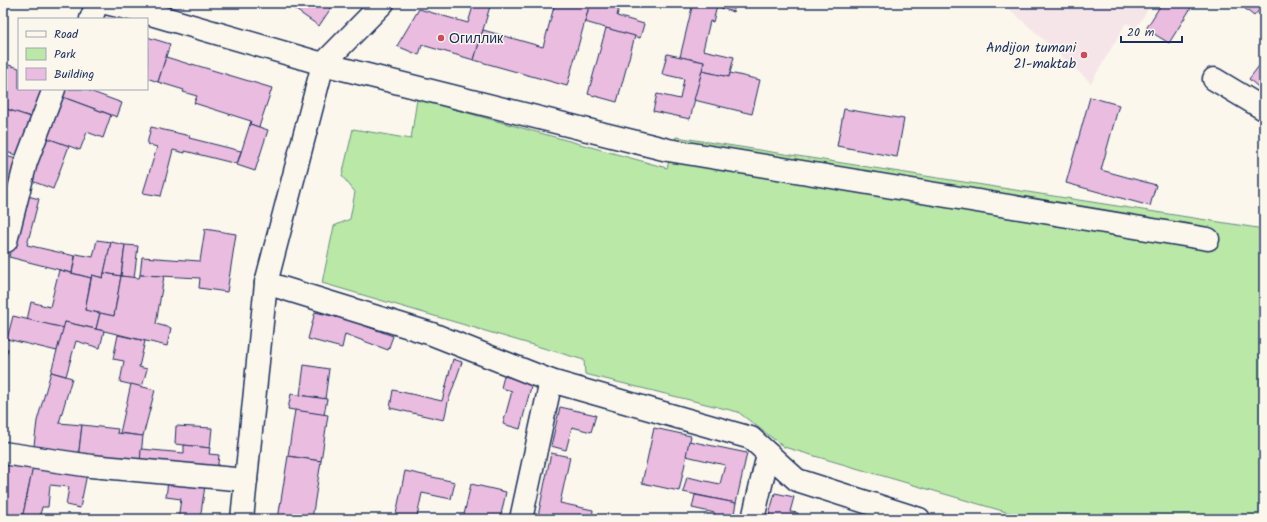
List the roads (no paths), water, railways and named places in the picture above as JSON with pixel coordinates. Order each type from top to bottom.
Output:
[{"type":"street","points":[[91,18],[97,3]]},
{"type":"street","points":[[106,3],[150,8],[323,64],[668,150],[1208,239]]},
{"type":"street","points":[[242,519],[266,283],[323,64],[383,3]]},
{"type":"street","points":[[1214,79],[1264,109]]},
{"type":"street","points":[[6,241],[26,162],[54,90]]},
{"type":"street","points":[[266,283],[432,334],[551,381],[751,438],[797,480],[919,519]]},
{"type":"street","points":[[521,519],[551,381]]},
{"type":"street","points":[[3,453],[91,466],[246,480]]},
{"type":"street","points":[[753,519],[768,454]]},
{"type":"place","name":"Огиллик","points":[[441,38]]},
{"type":"place","name":"Andijon tumani 21-maktab","points":[[1084,55]]}]
